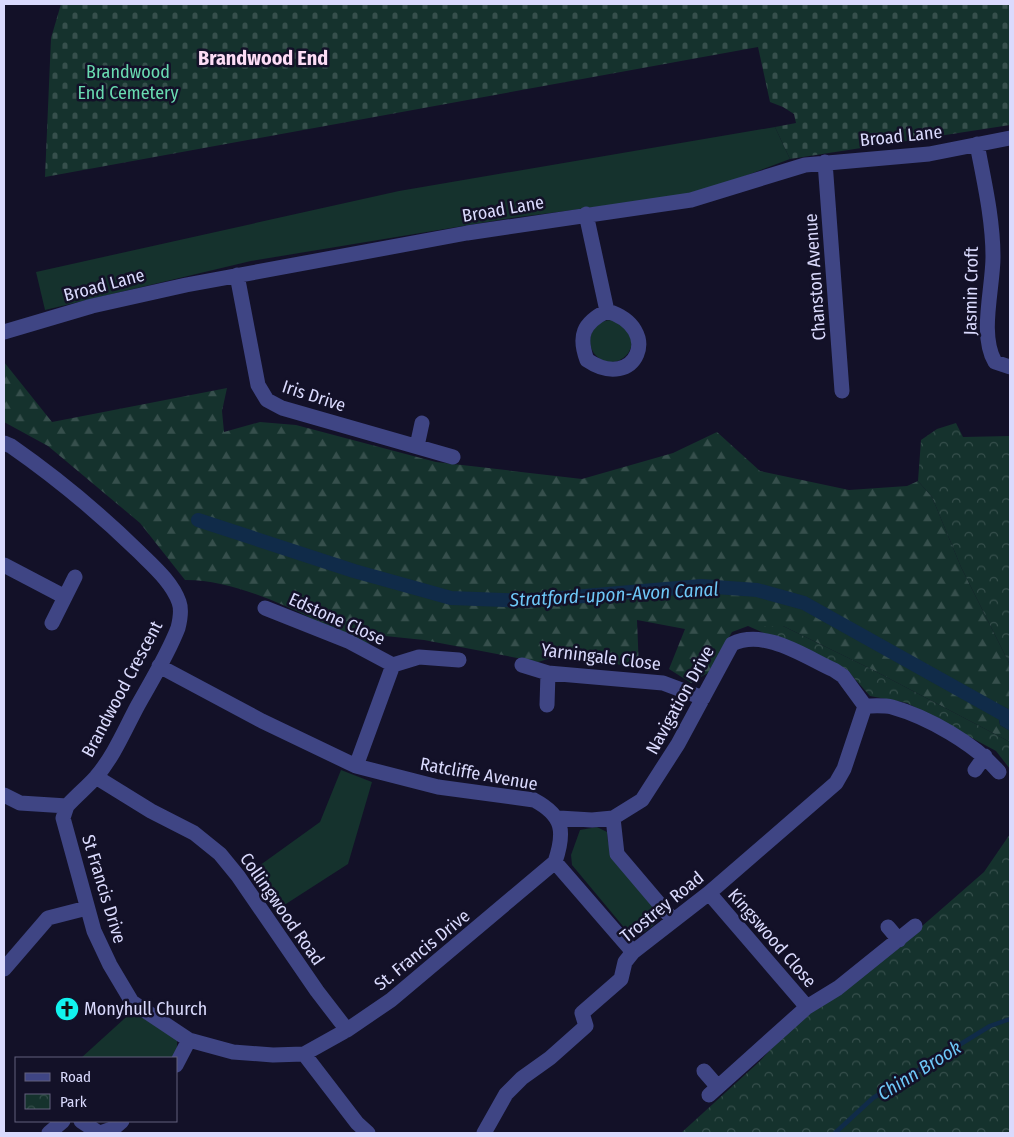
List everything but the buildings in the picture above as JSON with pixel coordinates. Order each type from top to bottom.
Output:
[{"type":"street","name":"Broad Lane","points":[[4,332],[140,294],[586,214],[690,200],[805,165],[929,154],[1010,138]]},
{"type":"street","name":"Jasmin Croft","points":[[977,144],[988,204],[993,256],[987,331],[990,353],[995,362],[1010,367]]},
{"type":"street","name":"Chanston Avenue","points":[[825,162],[842,390]]},
{"type":"street","points":[[586,214],[606,311]]},
{"type":"street","name":"Iris Drive","points":[[237,276],[258,385],[267,400],[282,408],[453,457]]},
{"type":"street","points":[[417,446],[422,423]]},
{"type":"street","name":"Brandwood Crescent","points":[[4,443],[54,476],[95,509],[159,572],[180,603],[181,615],[178,626],[113,752],[96,776],[66,806]]},
{"type":"street","points":[[4,565],[65,597]]},
{"type":"street","points":[[52,623],[76,578]]},
{"type":"street","name":"Edstone Close","points":[[266,608],[298,619],[348,641],[392,665],[419,657],[459,660]]},
{"type":"street","name":"Navigation Drive","points":[[559,818],[592,820],[613,818],[642,800],[652,786],[732,644],[751,638],[782,646],[834,670],[843,676],[865,706]]},
{"type":"street","name":"Edstone Close","points":[[356,766],[392,665]]},
{"type":"street","name":"Yarningale Close","points":[[522,665],[548,673],[663,683],[702,698]]},
{"type":"street","name":"Ratcliffe Avenue","points":[[159,666],[262,721],[356,766],[438,788],[534,800],[548,807],[559,818]]},
{"type":"street","points":[[547,705],[548,673]]},
{"type":"street","points":[[865,706],[890,706],[930,723],[985,756],[999,772]]},
{"type":"street","name":"Trostrey Road","points":[[484,1133],[511,1089],[586,1026],[582,1013],[621,979],[625,962],[634,952],[708,893],[836,783],[844,769],[865,706]]},
{"type":"street","points":[[975,770],[985,756]]},
{"type":"street","name":"Collingwood Road","points":[[96,776],[151,810],[194,833],[220,854],[238,876],[312,984],[347,1030]]},
{"type":"street","points":[[4,795],[20,803],[66,806]]},
{"type":"street","name":"St Francis Drive","points":[[66,806],[63,818],[98,940],[132,1002],[189,1040],[233,1052],[273,1055],[304,1054]]},
{"type":"street","points":[[559,818],[562,835],[555,862],[634,952]]},
{"type":"street","points":[[613,818],[617,854],[673,920]]},
{"type":"street","name":"St. Francis Drive","points":[[304,1054],[347,1030],[391,1000],[555,862]]},
{"type":"street","name":"Kingswood Close","points":[[708,893],[807,1007]]},
{"type":"street","points":[[4,969],[48,918],[88,908]]},
{"type":"street","name":"Kingswood Close","points":[[704,1071],[713,1091],[807,1007],[838,988],[915,926]]},
{"type":"street","points":[[888,927],[899,940]]},
{"type":"street","points":[[178,1061],[189,1040]]},
{"type":"street","points":[[304,1054],[357,1123],[368,1133]]},
{"type":"street","points":[[49,1133],[62,1122]]},
{"type":"street","points":[[84,1122],[109,1129]]},
{"type":"green space","name":"Brandwood End Cemetery","points":[[61,4],[1010,4],[1010,125],[790,159],[775,127],[796,123],[794,114],[770,102],[758,47],[45,177],[51,38]]},
{"type":"green space","points":[[775,127],[790,159],[737,179],[680,196],[512,218],[251,261],[45,310],[36,272],[399,191]]},
{"type":"green space","points":[[611,320],[626,326],[632,341],[626,356],[611,362],[596,356],[590,341],[596,326]]},
{"type":"green space","points":[[4,362],[52,422],[227,388],[222,411],[224,432],[260,422],[296,425],[436,462],[582,479],[673,453],[717,432],[760,471],[849,490],[907,486],[918,481],[932,497],[961,567],[1010,665],[1010,710],[996,703],[1000,725],[1010,731],[1010,742],[871,669],[783,626],[748,626],[732,632],[708,673],[691,683],[669,669],[685,629],[637,620],[639,669],[567,653],[538,662],[424,640],[385,636],[364,646],[301,613],[253,593],[207,581],[185,580],[140,523],[48,446],[4,422]]},
{"type":"green space","points":[[956,423],[963,437],[1010,436],[1010,665],[961,567],[932,497],[918,481],[921,440],[937,429]]},
{"type":"green space","points":[[748,626],[783,626],[871,669],[1010,742],[1010,769],[996,751],[907,703],[870,696],[846,669]]},
{"type":"green space","points":[[341,770],[372,782],[348,864],[275,911],[249,873],[320,822]]},
{"type":"green space","points":[[597,827],[607,832],[608,842],[658,912],[658,921],[644,932],[636,934],[627,931],[572,865],[571,855],[580,830]]},
{"type":"green space","points":[[1010,834],[1010,1133],[681,1133],[759,1062],[806,1012],[921,927],[984,872]]},
{"type":"green space","points":[[135,1009],[177,1040],[177,1052],[173,1057],[82,1057]]},
{"type":"water","points":[[996,703],[1010,710],[1010,731],[1000,725]]},
{"type":"waterway","name":"Stratford-upon-Avon Canal","points":[[198,520],[354,571],[451,598],[526,601],[701,586],[757,590],[804,603],[1010,718]]},
{"type":"waterway","name":"Chinn Brook","points":[[835,1133],[873,1098],[990,1026],[1010,1019]]},
{"type":"place","name":"Monyhull Church","points":[[67,1009]]},
{"type":"district","name":"Brandwood End","points":[[263,58]]}]
